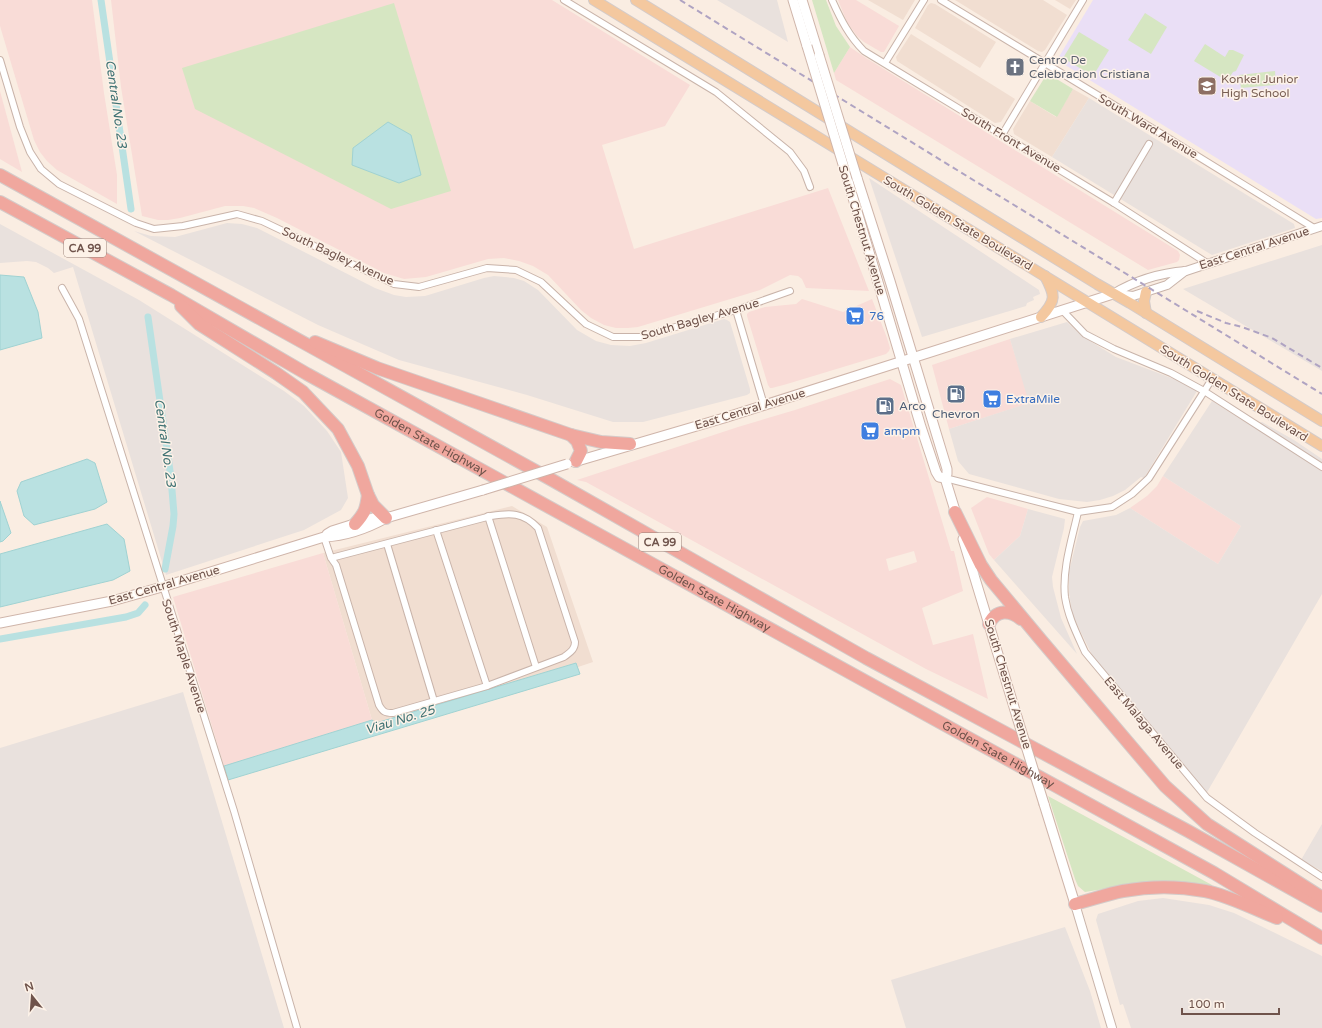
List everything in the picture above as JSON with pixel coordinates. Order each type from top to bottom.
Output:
[{"type":"highway","name":"Golden State Highway","points":[[0,175],[552,480],[859,654],[1322,906]]},
{"type":"highway","name":"Golden State Highway","points":[[0,202],[171,295],[307,374],[1207,870],[1318,935]]},
{"type":"highway","points":[[171,295],[199,324],[303,392],[338,429],[358,466],[373,505],[386,518]]},
{"type":"highway","points":[[257,317],[377,368],[571,435],[601,442],[630,444]]},
{"type":"highway","points":[[571,435],[578,441],[581,451],[571,462]]},
{"type":"highway","points":[[355,524],[366,509],[368,495]]},
{"type":"highway","points":[[955,512],[986,572],[1026,622],[1165,786],[1192,811],[1224,835],[1322,899]]},
{"type":"highway","points":[[989,624],[991,619],[997,615],[1009,612],[1026,622]]},
{"type":"highway","points":[[1075,904],[1122,891],[1148,887],[1178,887],[1206,891],[1318,935]]},
{"type":"main road","name":"South Golden State Boulevard","points":[[594,0],[1322,446]]},
{"type":"main road","name":"South Golden State Boulevard","points":[[636,0],[1322,421]]},
{"type":"main road","name":"South Chestnut Avenue","points":[[793,0],[921,427],[936,472],[939,477],[945,478]]},
{"type":"main road","name":"South Chestnut Avenue","points":[[802,0],[947,469],[945,478],[955,512],[1075,904]]},
{"type":"main road","points":[[1041,317],[1048,310],[1053,299],[1053,291],[1045,276]]},
{"type":"main road","points":[[1146,292],[1144,301],[1146,313]]},
{"type":"main road","name":"East Central Avenue","points":[[0,622],[112,601],[324,537],[334,536],[373,525],[386,518],[764,405],[1113,294]]},
{"type":"main road","name":"East Central Avenue","points":[[324,537],[332,531],[373,518],[386,518]]},
{"type":"street","points":[[564,0],[716,92],[790,152],[804,171],[810,187]]},
{"type":"street","name":"South Front Avenue","points":[[832,0],[841,20],[855,42],[864,51],[1114,203],[1207,263]]},
{"type":"street","points":[[885,63],[924,0]]},
{"type":"street","name":"South Ward Avenue","points":[[942,0],[1314,228]]},
{"type":"street","points":[[1002,135],[1083,0]]},
{"type":"street","name":"South Bagley Avenue","points":[[0,60],[20,127],[30,152],[41,170],[59,184],[136,223],[154,228],[183,226],[237,214],[262,221],[394,284],[419,287],[487,268],[516,270],[541,282],[586,324],[613,337],[640,337],[736,310],[790,291]]},
{"type":"street","points":[[1114,203],[1148,144]]},
{"type":"street","name":"East Central Avenue","points":[[1113,294],[1133,296],[1146,292],[1167,285],[1186,271],[1207,263],[1322,226]]},
{"type":"street","name":"East Central Avenue","points":[[1113,294],[1128,284],[1164,273],[1186,271]]},
{"type":"street","name":"South Maple Avenue","points":[[62,288],[79,319],[162,587],[234,812],[297,1028]]},
{"type":"street","points":[[736,310],[764,405]]},
{"type":"street","points":[[1062,310],[1085,334],[1126,355],[1171,373],[1204,391],[1322,468]]},
{"type":"street","points":[[945,478],[1078,512],[1112,507],[1132,494],[1149,478],[1212,379]]},
{"type":"street","name":"East Malaga Avenue","points":[[1078,512],[1065,574],[1066,597],[1072,623],[1085,652],[1207,798],[1255,833],[1322,877]]},
{"type":"street","points":[[324,537],[331,558],[336,565],[379,705],[386,713],[393,713],[487,686],[564,657],[571,652],[575,646],[538,528],[527,518],[506,513],[488,516],[331,558]]},
{"type":"street","points":[[488,516],[536,667]]},
{"type":"street","points":[[436,530],[487,686]]},
{"type":"street","points":[[387,544],[434,701]]},
{"type":"street","name":"South Chestnut Avenue","points":[[1075,904],[1112,1028]]},
{"type":"shaded area","points":[[0,0],[92,0],[104,93],[117,175],[117,204],[57,170],[40,152],[34,140],[0,26]]},
{"type":"shaded area","points":[[111,0],[552,0],[690,85],[665,126],[602,145],[634,249],[828,188],[869,291],[806,288],[802,279],[798,276],[790,275],[760,290],[638,327],[616,328],[604,325],[591,318],[581,310],[548,275],[533,266],[519,261],[504,258],[488,259],[426,277],[404,279],[384,273],[277,218],[254,208],[243,206],[225,206],[168,220],[158,220],[142,216],[121,87]]},
{"type":"shaded area","points":[[717,0],[777,0],[788,42]]},
{"type":"shaded area","points":[[838,0],[856,0],[899,26],[884,52],[881,52],[864,42],[857,36],[847,22]]},
{"type":"shaded area","points":[[868,0],[915,0],[903,20]]},
{"type":"shaded area","points":[[955,0],[1043,0],[1067,15],[1045,50],[1042,52]]},
{"type":"shaded area","points":[[1055,0],[1076,0],[1070,9]]},
{"type":"shaded area","name":"Konkel Junior High School","points":[[1093,0],[1322,0],[1322,218],[1316,219],[1057,60]]},
{"type":"shaded area","points":[[931,3],[935,4],[996,42],[980,68],[915,28],[928,5]]},
{"type":"shaded area","points":[[911,34],[1015,99],[1001,122],[995,123],[897,61],[896,57]]},
{"type":"shaded area","points":[[850,47],[1178,251],[1180,255],[1179,260],[1177,262],[1148,270],[836,80],[834,73]]},
{"type":"shaded area","points":[[1073,89],[1089,98],[1052,157],[1014,134],[1013,129],[1030,101],[1056,117]]},
{"type":"shaded area","points":[[0,91],[22,172],[0,159]]},
{"type":"shaded area","points":[[1089,98],[1294,224],[1295,228],[1212,255],[1052,157]]},
{"type":"shaded area","points":[[869,178],[1039,290],[1040,294],[1033,297],[1034,300],[1027,303],[1026,306],[922,337]]},
{"type":"shaded area","points":[[227,223],[242,224],[257,228],[375,288],[394,295],[406,297],[425,296],[494,276],[514,278],[524,281],[538,290],[577,330],[596,341],[611,345],[630,346],[646,343],[724,319],[730,322],[750,393],[643,422],[613,422],[527,395],[399,360],[318,325],[134,231],[151,236],[175,237]]},
{"type":"shaded area","points":[[0,224],[139,300],[284,391],[304,406],[327,431],[341,452],[348,498],[341,510],[304,530],[166,575],[73,267],[54,273],[36,262],[27,261],[0,263]]},
{"type":"shaded area","points":[[1322,245],[1322,371],[1183,289],[1243,270]]},
{"type":"shaded area","points":[[802,299],[843,312],[872,299],[887,338],[890,348],[889,351],[886,354],[770,388],[747,314],[765,307],[796,304]]},
{"type":"shaded area","points":[[1067,322],[1082,336],[1116,357],[1182,382],[1197,391],[1144,478],[1141,477],[1125,490],[1113,496],[1087,502],[1059,499],[969,474],[958,461],[949,429],[1029,403],[1010,339]]},
{"type":"shaded area","points":[[1010,339],[1030,403],[949,429],[932,365]]},
{"type":"shaded area","points":[[890,379],[901,385],[951,551],[954,551],[963,591],[922,608],[933,645],[973,634],[988,699],[926,669],[586,482],[577,480],[738,427]],"holes":[[[914,551],[917,562],[889,571],[886,559]]]},
{"type":"shaded area","points":[[1212,401],[1250,425],[1262,422],[1294,440],[1322,459],[1322,594],[1206,794],[1092,655],[1072,614],[1069,592],[1069,572],[1080,527],[1083,521],[1116,515],[1130,508],[1218,564],[1241,526],[1163,476]]},
{"type":"shaded area","points":[[1163,476],[1241,526],[1218,564],[1130,508],[1147,496],[1157,486]]},
{"type":"shaded area","points":[[987,497],[1028,509],[1020,536],[994,560],[989,554],[971,508]]},
{"type":"shaded area","points":[[512,506],[547,527],[593,662],[578,667],[576,663],[376,723],[372,720],[323,553]]},
{"type":"shaded area","points":[[1028,509],[1065,519],[1052,577],[1061,618],[1077,654],[994,560],[1020,536]]},
{"type":"shaded area","points":[[323,553],[372,720],[224,766],[173,597]]},
{"type":"shaded area","points":[[183,692],[284,1028],[0,1028],[0,748]]},
{"type":"shaded area","points":[[1322,824],[1322,871],[1301,860]]},
{"type":"shaded area","points":[[1163,898],[1209,905],[1234,913],[1322,956],[1322,1028],[1131,1028],[1123,1004],[1120,1005],[1096,920],[1098,914],[1138,901]]},
{"type":"shaded area","points":[[1065,927],[1090,991],[1101,1028],[906,1028],[891,980]]},
{"type":"green space","points":[[812,0],[826,0],[836,26],[850,47],[834,73]]},
{"type":"green space","points":[[394,3],[451,191],[391,209],[195,109],[182,68]]},
{"type":"green space","points":[[1145,13],[1167,27],[1151,54],[1128,40]]},
{"type":"green space","points":[[1079,32],[1109,50],[1093,76],[1063,58]]},
{"type":"green space","points":[[1205,44],[1225,57],[1229,50],[1233,50],[1244,55],[1236,71],[1233,72],[1227,81],[1194,61]]},
{"type":"green space","points":[[1275,71],[1276,85],[1241,88],[1239,75]]},
{"type":"green space","points":[[1050,75],[1073,89],[1057,117],[1030,101],[1045,77]]},
{"type":"green space","points":[[1048,796],[1212,885],[1210,888],[1110,888],[1085,892],[1078,886],[1075,879]]},
{"type":"water","points":[[388,122],[411,135],[421,175],[399,183],[352,165],[353,148]]},
{"type":"water","points":[[0,275],[24,277],[38,312],[42,338],[0,350]]},
{"type":"water","points":[[87,459],[95,463],[107,502],[95,509],[34,525],[24,516],[17,491],[21,482]]},
{"type":"water","points":[[0,501],[11,533],[0,542]]},
{"type":"water","points":[[107,524],[124,539],[130,571],[113,580],[0,607],[0,554]]},
{"type":"water","name":"Viau No. 25","points":[[576,663],[580,674],[228,780],[224,766],[372,720],[376,723]]},
{"type":"waterway","name":"Central No. 23","points":[[101,0],[131,209]]},
{"type":"waterway","name":"Central No. 23","points":[[148,317],[171,478],[174,514],[165,569]]},
{"type":"waterway","name":"Central No. 23","points":[[0,639],[126,617],[138,613],[145,605]]},
{"type":"railway","points":[[680,0],[1322,394]]},
{"type":"railway","points":[[1197,311],[1226,323],[1272,338],[1322,368]]},
{"type":"place","name":"Centro De Celebracion Cristiana","points":[[1015,67]]},
{"type":"place","name":"Konkel Junior High School","points":[[1207,86]]},
{"type":"place","name":"76","points":[[855,316]]},
{"type":"place","name":"Chevron","points":[[956,394]]},
{"type":"place","name":"ExtraMile","points":[[992,399]]},
{"type":"place","name":"Arco","points":[[885,406]]},
{"type":"place","name":"ampm","points":[[870,431]]}]
